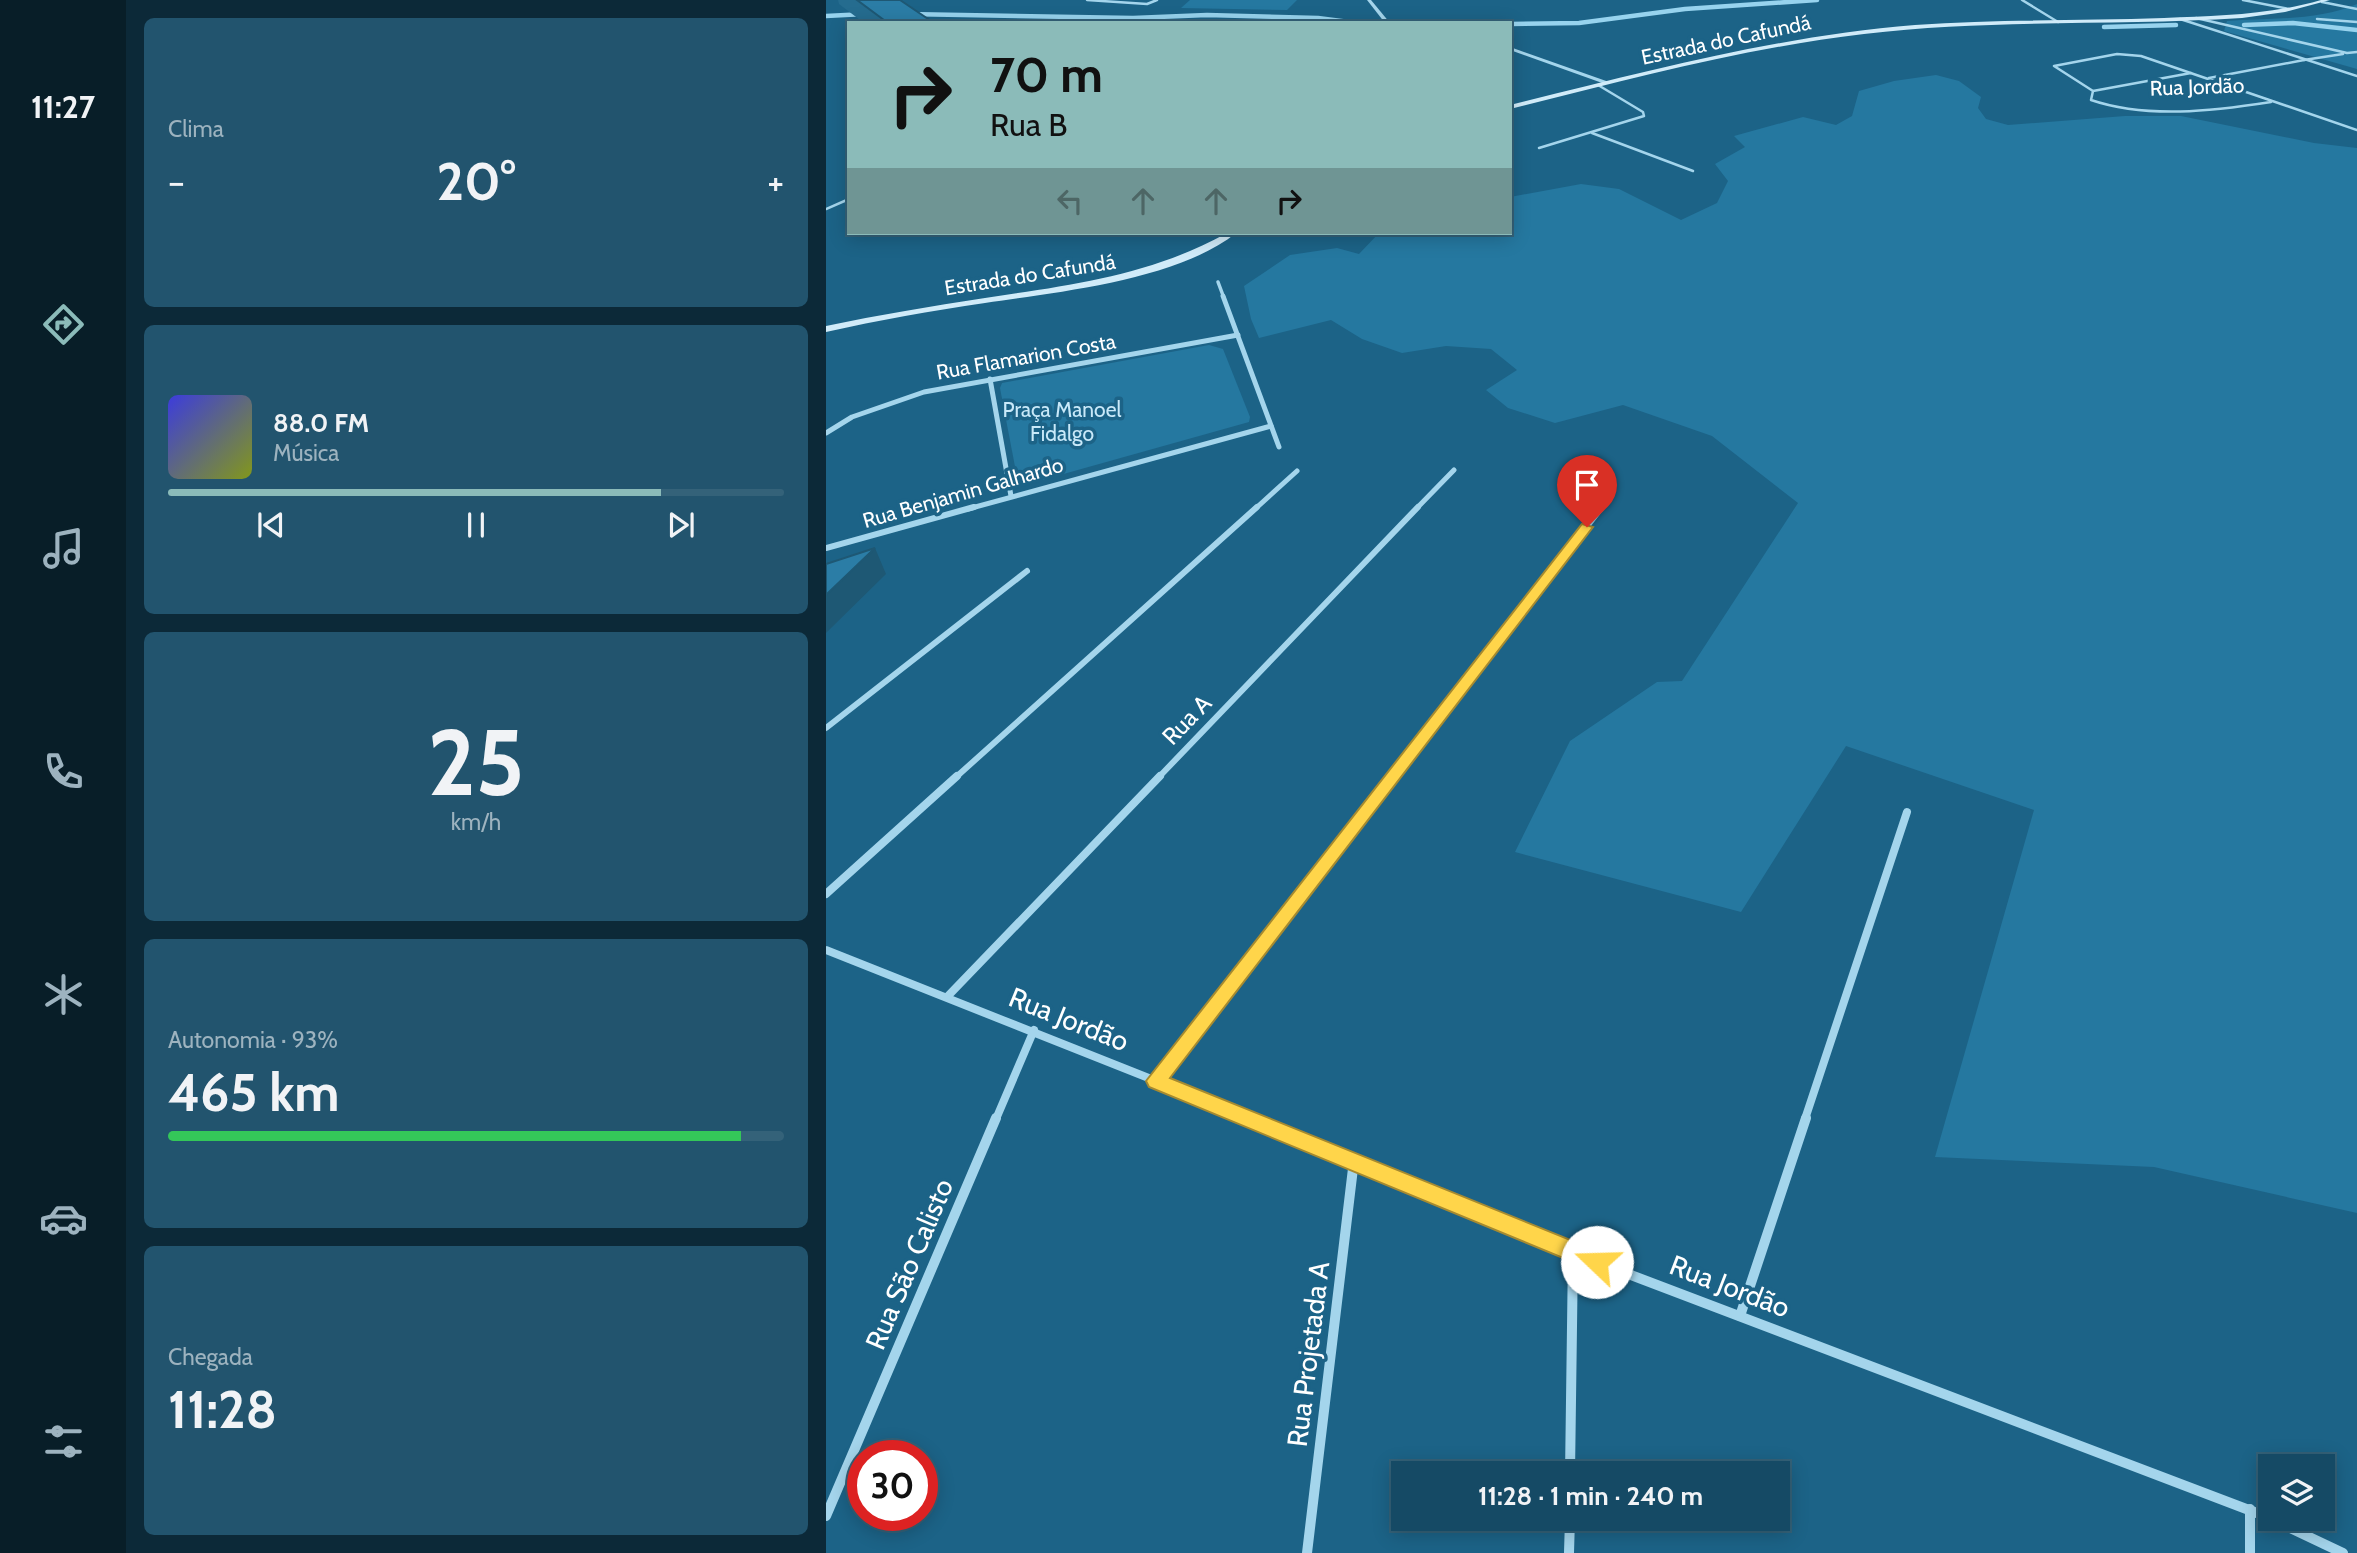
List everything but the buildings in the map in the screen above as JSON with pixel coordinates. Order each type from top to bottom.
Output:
[{"type":"main road","name":"Estrada do Cafundá","points":[[1512,106],[1598,85],[1822,37],[1917,27],[2195,18],[2289,9],[2324,1]]},
{"type":"main road","name":"Estrada do Cafundá","points":[[826,329],[875,317],[1112,282],[1161,268],[1202,251],[1229,235]]},
{"type":"street","points":[[1369,0],[1386,21]]},
{"type":"street","points":[[2022,0],[2057,22]]},
{"type":"street","points":[[2243,0],[2289,9]]},
{"type":"street","name":"Rua Jordão","points":[[2180,19],[2357,76]]},
{"type":"street","points":[[1512,49],[1607,83]]},
{"type":"street","name":"Rua Jordão","points":[[2191,73],[2093,90],[2054,66],[2123,53],[2141,56],[2207,78],[2272,102]]},
{"type":"street","points":[[2207,78],[2304,60]]},
{"type":"street","name":"Rua Jordão","points":[[2093,90],[2091,100],[2125,107],[2217,110],[2272,102]]},
{"type":"street","points":[[2272,102],[2357,130]]},
{"type":"street","points":[[1218,282],[1279,447]]},
{"type":"street","name":"Rua Flamarion Costa","points":[[826,433],[852,417],[890,402],[990,379],[1238,335]]},
{"type":"street","points":[[990,379],[1011,496]]},
{"type":"street","name":"Rua Benjamin Galhardo","points":[[826,548],[1271,426]]},
{"type":"street","name":"Rua A","points":[[947,997],[1454,470]]},
{"type":"street","points":[[826,894],[1297,471]]},
{"type":"street","points":[[1156,1081],[1603,506]]},
{"type":"street","points":[[826,728],[1027,571]]},
{"type":"street","points":[[1740,1316],[1907,811]]},
{"type":"street","name":"Rua Jordão","points":[[826,950],[1034,1030],[1354,1160],[1573,1253],[2258,1513]]},
{"type":"street","name":"Rua São Calisto","points":[[826,1516],[1034,1030]]},
{"type":"street","name":"Rua Projetada A","points":[[1307,1553],[1354,1160]]},
{"type":"street","points":[[1570,1461],[1573,1253]]},
{"type":"street","points":[[2250,1509],[2250,1553]]},
{"type":"street","points":[[1569,1553],[1570,1531]]},
{"type":"street","name":"Rua Jordão","points":[[2296,1531],[2343,1553]]},
{"type":"lane","points":[[1087,0],[1147,4],[1157,0]]},
{"type":"lane","points":[[2324,1],[2357,9]]},
{"type":"lane","points":[[2195,18],[2357,54]]},
{"type":"lane","points":[[2317,19],[2357,22]]},
{"type":"lane","points":[[2304,60],[2347,53]]},
{"type":"lane","points":[[1539,148],[1644,117],[1643,112],[1598,85]]},
{"type":"lane","points":[[1592,133],[1693,171]]},
{"type":"lane","points":[[826,209],[847,200]]},
{"type":"green space","points":[[1190,0],[1297,0],[1287,10],[1181,8]]},
{"type":"green space","points":[[2357,4],[2357,69],[2224,31],[2227,21],[2310,16]]},
{"type":"green space","points":[[1936,75],[1959,81],[1981,97],[1978,108],[1986,119],[2008,125],[2125,116],[2181,116],[2314,143],[2357,148],[2357,1213],[2154,1167],[1935,1157],[2034,810],[1846,746],[1741,912],[1515,852],[1570,741],[1657,682],[1682,681],[1798,503],[1712,436],[1623,405],[1555,423],[1508,408],[1486,390],[1517,370],[1491,349],[1446,346],[1402,353],[1362,339],[1331,320],[1259,338],[1251,319],[1244,286],[1290,255],[1337,248],[1359,254],[1377,235],[1512,235],[1512,197],[1581,184],[1619,189],[1681,220],[1717,203],[1728,181],[1715,164],[1745,147],[1734,136],[1803,117],[1836,125],[1852,116],[1859,91],[1894,81]]},
{"type":"green space","name":"Praça Manoel Fidalgo","points":[[1209,345],[1223,349],[1250,417],[1249,422],[1042,480],[1027,481],[1017,477],[1000,388],[1002,383]]},
{"type":"waterway","points":[[1512,24],[1579,23],[1685,9],[1817,0]]},
{"type":"waterway","points":[[826,16],[865,14]]},
{"type":"waterway","points":[[906,14],[1133,18],[1207,15],[1341,21]]},
{"type":"waterway","points":[[2244,25],[2293,23],[2357,30]]},
{"type":"waterway","points":[[2104,27],[2176,25]]},
{"type":"route","points":[[1587,527],[1156,1081],[1597,1262]]}]
